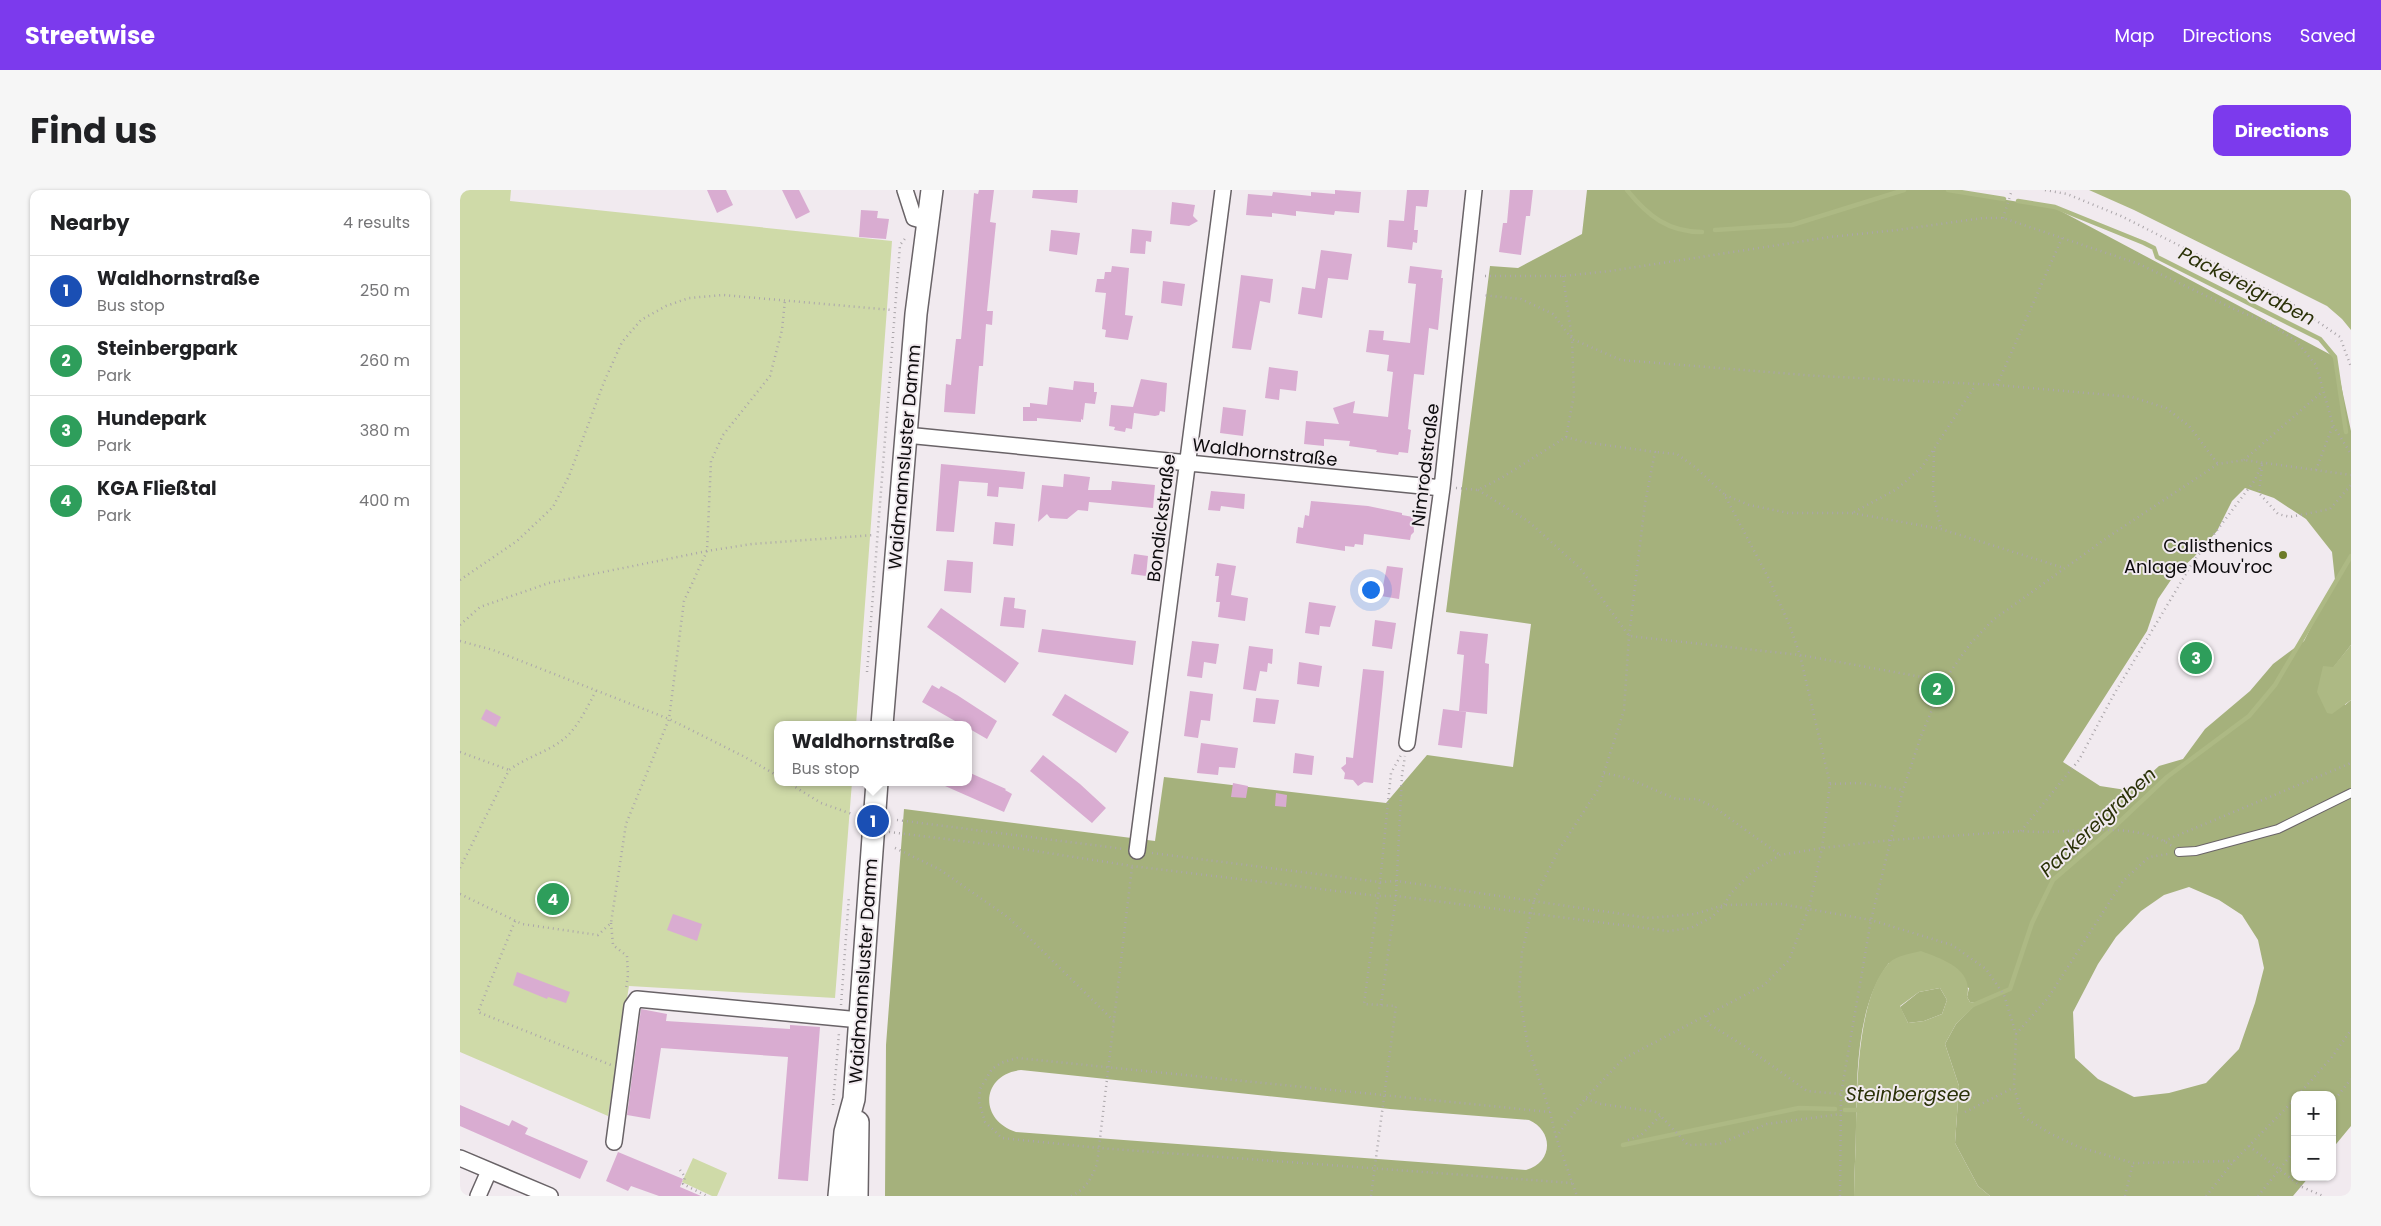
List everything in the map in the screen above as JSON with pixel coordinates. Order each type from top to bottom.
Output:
[{"type":"main road","name":"Waidmannsluster Damm","points":[[882,721],[916,314],[932,190]]},
{"type":"main road","name":"Waidmannsluster Damm","points":[[857,1196],[859,1130],[854,1099],[850,1019],[877,786]]},
{"type":"main road","name":"Waidmannsluster Damm","points":[[840,1196],[845,1132],[854,1099]]},
{"type":"street","points":[[905,190],[914,218],[928,222]]},
{"type":"street","name":"Bondickstraße","points":[[1137,851],[1223,190]]},
{"type":"street","name":"Nimrodstraße","points":[[1407,743],[1442,488],[1474,190]]},
{"type":"street","name":"Waldhornstraße","points":[[906,434],[1442,488]]},
{"type":"street","points":[[614,1142],[632,1006],[637,999],[850,1019]]},
{"type":"street","points":[[460,1158],[550,1196]]},
{"type":"street","points":[[478,1196],[489,1171]]},
{"type":"lane","points":[[2180,852],[2196,851],[2278,829],[2351,793]]},
{"type":"path","points":[[2003,218],[2012,190]]},
{"type":"path","points":[[2045,190],[2067,194],[2122,216],[2285,299],[2340,336],[2351,367]]},
{"type":"path","points":[[1485,276],[1563,276],[1610,271],[1718,252],[1984,218],[2003,218],[2139,264],[2236,310],[2271,324],[2297,342],[2316,365],[2333,425],[2351,454]]},
{"type":"path","points":[[867,675],[900,246],[910,233]]},
{"type":"path","points":[[1997,385],[2062,237]]},
{"type":"path","points":[[1478,490],[1503,477],[1566,436],[1574,395],[1572,339],[1563,276]]},
{"type":"path","points":[[460,580],[516,542],[553,507],[569,476],[604,382],[622,342],[641,320],[666,306],[689,298],[723,295],[892,310]]},
{"type":"path","points":[[1482,295],[1521,299],[1553,314],[1572,339],[1621,360],[1817,376],[1997,385],[2132,397],[2166,408],[2189,426],[2218,464]]},
{"type":"path","points":[[625,993],[628,975],[627,956],[613,946],[610,923],[626,824],[669,719],[684,601],[707,551],[711,461],[723,435],[770,376],[782,330],[785,300]]},
{"type":"path","points":[[1852,513],[1897,489],[1922,467],[1975,385]]},
{"type":"path","points":[[2244,460],[2323,391]]},
{"type":"path","points":[[2316,470],[2333,425]]},
{"type":"path","points":[[1556,1138],[1586,1099],[1623,1058],[1764,985],[1789,960],[1809,908],[1822,848],[1830,784],[1800,655],[1769,579],[1724,494],[1695,467],[1676,454],[1584,442],[1566,436]]},
{"type":"path","points":[[1934,449],[1933,492],[1941,529]]},
{"type":"path","points":[[1577,1196],[1556,1138],[1550,1112],[1528,1046],[1519,993],[1522,952],[1534,900],[1557,853],[1599,788],[1624,710],[1629,636],[1645,503],[1655,452]]},
{"type":"path","points":[[1840,1196],[1841,1094],[1871,920],[1904,790],[1921,736],[1944,681],[1970,644],[1993,620],[2064,568],[2218,464],[2244,460],[2351,475]]},
{"type":"path","points":[[2262,463],[2259,493],[2278,514],[2290,517],[2330,509],[2351,485]]},
{"type":"path","points":[[2021,831],[2078,760],[2113,696],[2193,562],[2255,480],[2262,463]]},
{"type":"path","points":[[1442,488],[1478,490],[1528,521],[1580,568],[1629,636],[1800,655],[1944,681]]},
{"type":"path","points":[[1724,494],[1749,505],[1788,513],[1852,513],[1941,529],[2064,568]]},
{"type":"path","points":[[460,626],[480,607],[549,583],[707,551],[752,544],[874,535]]},
{"type":"path","points":[[460,641],[493,650],[596,692],[669,719],[774,774]]},
{"type":"path","points":[[460,868],[509,770],[522,760],[560,742],[576,727],[596,692]]},
{"type":"path","points":[[1381,1005],[1396,896],[1402,775],[1407,743]]},
{"type":"path","points":[[1372,1196],[1396,1006],[1364,1004],[1380,882],[1391,773],[1407,743]]},
{"type":"path","points":[[460,752],[509,770]]},
{"type":"path","points":[[2164,841],[2351,763]]},
{"type":"path","points":[[1604,772],[1627,778],[1676,799],[1697,799],[1714,807],[1780,855]]},
{"type":"path","points":[[1830,784],[1859,783],[1904,790]]},
{"type":"path","points":[[794,786],[822,803],[852,814]]},
{"type":"path","points":[[856,808],[856,817]]},
{"type":"path","points":[[896,834],[1003,846],[1132,866],[1378,896],[1396,896],[1531,915],[1668,931],[1691,928],[1712,917],[1724,905],[1731,893],[1752,872],[1780,855],[1822,848],[1891,840],[2021,831],[2043,833],[2105,829],[2164,841],[2180,852]]},
{"type":"path","points":[[895,848],[939,869],[1009,918],[1115,1022]]},
{"type":"path","points":[[1071,1196],[1079,1192],[1090,1182],[1096,1164],[1110,1067],[1132,866],[1137,851]]},
{"type":"path","points":[[2016,1034],[2048,998],[2123,881],[2149,857],[2180,852]]},
{"type":"path","points":[[1380,882],[1397,881],[1649,918],[1695,914],[1724,905],[1781,904],[1871,920],[1952,945],[1986,969],[2004,995],[2016,1034],[2014,1087],[2022,1116],[2051,1134],[2079,1147],[2133,1163],[2234,1161]]},
{"type":"path","points":[[460,894],[522,924],[598,935],[610,923]]},
{"type":"path","points":[[833,1107],[850,1019],[849,895]]},
{"type":"path","points":[[515,921],[478,1012],[613,1066],[615,1057]]},
{"type":"path","points":[[1706,1016],[1709,1024],[1749,1049],[1807,1091],[1841,1094]]},
{"type":"path","points":[[2302,1091],[2332,1057],[2351,1030]]},
{"type":"path","points":[[1550,1112],[1017,1058],[1000,1063],[992,1069],[980,1089],[979,1102],[984,1122],[1002,1138],[1099,1148],[1572,1183]]},
{"type":"path","points":[[2336,1098],[2351,1079]]},
{"type":"path","points":[[1966,1112],[2014,1087]]},
{"type":"path","points":[[1586,1099],[1601,1104],[1657,1112],[1688,1145],[1719,1144],[1767,1124],[1841,1114]]},
{"type":"path","points":[[2206,1196],[2234,1161],[2291,1103]]},
{"type":"path","points":[[1628,1140],[1641,1135],[1660,1116]]},
{"type":"path","points":[[2249,1146],[2302,1187],[2323,1196]]},
{"type":"path","points":[[2258,1196],[2291,1155]]},
{"type":"path","points":[[2124,1196],[2133,1163]]},
{"type":"path","points":[[680,1170],[685,1177],[683,1184],[707,1196]]},
{"type":"shaded area","points":[[460,190],[511,190],[510,201],[892,241],[856,721],[774,721],[774,786],[852,786],[835,998],[629,986],[608,1116],[460,1052]]},
{"type":"shaded area","points":[[1587,190],[1947,190],[2055,208],[2335,357],[2351,431],[2351,645],[2333,668],[2345,705],[2351,700],[2351,1126],[2336,1144],[2336,1091],[2291,1091],[2291,1181],[2306,1181],[2293,1196],[1990,1196],[1978,1186],[1955,1143],[1959,1086],[1945,1044],[1956,1024],[1977,1003],[1970,1002],[1967,997],[1969,988],[1889,963],[1878,980],[1870,999],[1860,1041],[1854,1196],[885,1196],[886,1045],[904,809],[1155,841],[1164,777],[1386,803],[1427,755],[1513,767],[1531,624],[1446,612],[1490,266],[1518,268],[1582,234]],"holes":[[[2245,488],[2274,498],[2306,519],[2332,552],[2335,580],[2304,641],[2273,664],[2250,691],[2205,729],[2183,759],[2159,766],[2136,787],[2126,790],[2100,786],[2063,762],[2147,631],[2158,599],[2175,574],[2194,557],[2217,531],[2232,501]],[[2189,887],[2219,900],[2242,915],[2258,940],[2264,968],[2255,1003],[2239,1049],[2206,1083],[2169,1093],[2134,1097],[2098,1079],[2075,1058],[2073,1012],[2098,964],[2116,937],[2141,911],[2164,895]],[[1021,1070],[1390,1109],[1529,1120],[1543,1131],[1547,1146],[1541,1161],[1526,1170],[1016,1132],[1004,1126],[995,1118],[990,1108],[989,1098],[992,1088],[998,1080],[1008,1073]]]},
{"type":"shaded area","points":[[1940,988],[1947,1000],[1942,1014],[1924,1021],[1908,1023],[1900,1007],[1919,992]]},
{"type":"shaded area","points":[[693,1158],[727,1173],[717,1196],[712,1196],[682,1182]]},
{"type":"water","points":[[2089,190],[2351,190],[2351,330],[2327,306],[2134,210]]},
{"type":"water","points":[[2351,645],[2351,700],[2332,714],[2327,713],[2317,692],[2323,666],[2333,667]]},
{"type":"water","name":"Steinbergsee","points":[[1921,951],[1955,966],[1966,979],[1968,987],[1967,997],[1970,1002],[1978,1003],[1956,1024],[1945,1044],[1959,1086],[1955,1143],[1978,1186],[1990,1196],[1854,1196],[1857,1088],[1861,1041],[1871,996],[1879,977],[1892,960]],"holes":[[[1940,988],[1947,1000],[1942,1014],[1924,1021],[1908,1023],[1900,1006],[1919,992]]]},
{"type":"building","points":[[707,190],[726,190],[733,205],[717,213]]},
{"type":"building","points":[[782,190],[799,190],[810,212],[796,219]]},
{"type":"building","points":[[979,190],[994,190],[990,222],[996,223],[987,311],[993,311],[992,325],[986,324],[983,366],[979,366],[975,414],[944,412],[946,384],[951,385],[956,339],[961,339],[974,193],[978,194]]},
{"type":"building","points":[[1033,190],[1078,190],[1077,203],[1032,198]]},
{"type":"building","points":[[1335,190],[1361,192],[1359,213],[1335,211],[1334,215],[1296,211],[1296,216],[1272,213],[1272,217],[1246,215],[1248,194],[1272,196],[1273,192],[1311,196],[1311,192],[1335,194]]},
{"type":"building","points":[[1407,190],[1429,190],[1427,207],[1416,206],[1414,230],[1418,230],[1417,243],[1413,242],[1412,250],[1387,247],[1389,220],[1404,221]]},
{"type":"building","points":[[1510,190],[1533,190],[1530,216],[1526,216],[1521,255],[1499,252],[1503,223],[1507,223]]},
{"type":"building","points":[[1172,202],[1195,205],[1193,216],[1198,221],[1189,226],[1170,224]]},
{"type":"building","points":[[861,210],[878,211],[877,218],[889,219],[886,239],[859,237]]},
{"type":"building","points":[[1132,229],[1152,231],[1151,242],[1146,241],[1145,254],[1130,253]]},
{"type":"building","points":[[1051,230],[1080,233],[1077,255],[1049,251]]},
{"type":"building","points":[[1321,250],[1352,254],[1348,280],[1328,278],[1322,318],[1298,314],[1302,287],[1315,289]]},
{"type":"building","points":[[1112,266],[1129,268],[1125,315],[1133,316],[1128,340],[1105,337],[1106,330],[1102,329],[1106,293],[1095,292],[1097,279],[1104,279],[1105,272],[1111,272]]},
{"type":"building","points":[[1410,266],[1442,270],[1441,278],[1443,278],[1438,330],[1429,328],[1424,375],[1414,374],[1408,429],[1411,430],[1408,453],[1399,452],[1398,455],[1376,452],[1377,450],[1349,446],[1350,441],[1324,439],[1324,446],[1304,444],[1306,421],[1339,424],[1333,408],[1355,401],[1353,413],[1388,417],[1393,372],[1387,371],[1389,355],[1366,352],[1369,330],[1384,331],[1383,340],[1410,343],[1416,284],[1408,283]]},
{"type":"building","points":[[1241,275],[1273,279],[1270,303],[1260,301],[1251,350],[1232,348]]},
{"type":"building","points":[[1163,281],[1185,284],[1182,306],[1161,303]]},
{"type":"building","points":[[1269,367],[1298,371],[1296,391],[1280,389],[1279,400],[1265,398]]},
{"type":"building","points":[[1141,379],[1167,383],[1165,412],[1160,411],[1159,415],[1155,416],[1134,413],[1132,429],[1126,428],[1125,432],[1114,430],[1115,427],[1109,426],[1111,405],[1133,407]]},
{"type":"building","points":[[1074,381],[1094,383],[1094,392],[1097,392],[1095,404],[1085,403],[1083,420],[1081,419],[1081,422],[1037,418],[1037,421],[1023,421],[1023,407],[1030,407],[1030,403],[1047,405],[1049,387],[1073,390]]},
{"type":"building","points":[[1223,407],[1246,410],[1243,436],[1220,433]]},
{"type":"building","points":[[941,464],[1025,472],[1023,489],[999,487],[998,497],[987,496],[988,483],[959,481],[954,532],[936,531]]},
{"type":"building","points":[[1064,474],[1090,477],[1088,490],[1111,490],[1112,481],[1155,485],[1153,508],[1089,502],[1088,511],[1078,510],[1067,519],[1050,518],[1047,514],[1038,522],[1042,485],[1063,487]]},
{"type":"building","points":[[1211,491],[1245,494],[1244,509],[1221,506],[1220,511],[1208,510]]},
{"type":"building","points":[[1311,501],[1368,506],[1402,513],[1402,515],[1413,517],[1414,532],[1410,540],[1364,534],[1363,545],[1345,546],[1345,551],[1296,543],[1298,527],[1303,528],[1305,515],[1309,516]]},
{"type":"building","points":[[995,522],[1015,524],[1013,546],[993,544]]},
{"type":"building","points":[[1134,554],[1148,556],[1146,576],[1131,574]]},
{"type":"building","points":[[947,560],[973,562],[971,593],[944,591]]},
{"type":"building","points":[[1217,563],[1236,566],[1231,595],[1248,598],[1245,621],[1218,617],[1220,602],[1216,602],[1219,576],[1215,576]]},
{"type":"building","points":[[1387,566],[1403,568],[1399,599],[1381,596]]},
{"type":"building","points":[[1004,597],[1015,598],[1014,608],[1026,610],[1024,628],[1000,626]]},
{"type":"building","points":[[1309,602],[1336,606],[1330,627],[1320,626],[1319,635],[1305,633]]},
{"type":"building","points":[[941,608],[1019,663],[1005,683],[927,627]]},
{"type":"building","points":[[1375,620],[1396,623],[1392,649],[1372,646]]},
{"type":"building","points":[[1042,629],[1136,641],[1133,665],[1038,652]]},
{"type":"building","points":[[1460,631],[1488,634],[1485,663],[1489,664],[1487,714],[1459,711],[1464,655],[1457,654]]},
{"type":"building","points":[[1192,641],[1219,644],[1216,664],[1204,662],[1202,678],[1187,676]]},
{"type":"building","points":[[1249,646],[1273,649],[1272,664],[1268,663],[1267,672],[1260,671],[1256,691],[1243,689]]},
{"type":"building","points":[[1299,662],[1322,666],[1319,687],[1297,684]]},
{"type":"building","points":[[1363,669],[1384,671],[1373,783],[1364,782],[1358,786],[1353,780],[1344,779],[1345,773],[1341,768],[1346,764],[1346,757],[1353,758]]},
{"type":"building","points":[[932,685],[939,689],[941,686],[997,721],[987,739],[972,730],[972,721],[955,721],[922,702]]},
{"type":"building","points":[[1190,691],[1213,694],[1210,721],[1201,720],[1198,738],[1184,736]]},
{"type":"building","points":[[1065,694],[1129,732],[1116,753],[1052,715]]},
{"type":"building","points":[[1256,698],[1279,700],[1275,724],[1253,722]]},
{"type":"building","points":[[486,709],[501,717],[496,727],[481,719]]},
{"type":"building","points":[[1443,709],[1466,712],[1462,748],[1438,745]]},
{"type":"building","points":[[1201,743],[1238,748],[1235,768],[1219,767],[1218,775],[1197,773]]},
{"type":"building","points":[[1295,753],[1314,756],[1312,775],[1293,773]]},
{"type":"building","points":[[1043,755],[1080,784],[1106,808],[1092,823],[1030,771]]},
{"type":"building","points":[[972,774],[1006,789],[1012,794],[1004,812],[945,786],[972,786]]},
{"type":"building","points":[[1233,783],[1248,786],[1246,798],[1231,797]]},
{"type":"building","points":[[1276,793],[1287,795],[1286,807],[1275,806]]},
{"type":"building","points":[[673,914],[702,924],[697,941],[667,930]]},
{"type":"building","points":[[517,972],[570,992],[566,1003],[548,997],[547,999],[513,985]]},
{"type":"building","points":[[641,1009],[667,1014],[666,1021],[790,1029],[790,1025],[820,1027],[808,1181],[778,1179],[788,1057],[661,1048],[650,1119],[627,1115]]},
{"type":"building","points":[[460,1105],[509,1126],[512,1120],[528,1128],[525,1134],[588,1161],[580,1179],[460,1126]]},
{"type":"building","points":[[618,1152],[683,1179],[680,1187],[701,1196],[659,1196],[631,1186],[628,1191],[606,1181]]},
{"type":"waterway","name":"Packereigraben","points":[[1627,190],[1643,208],[1660,221],[1679,229],[1702,232]]},
{"type":"waterway","name":"Packereigraben","points":[[1715,230],[1792,225],[1904,190]]},
{"type":"waterway","name":"Packereigraben","points":[[1948,190],[2004,199]]},
{"type":"waterway","name":"Packereigraben","points":[[2018,201],[2055,207],[2144,243],[2154,248],[2157,257],[2320,339],[2335,357],[2346,432]]},
{"type":"waterway","name":"Packereigraben","points":[[1973,1005],[2010,989],[2032,923],[2053,880],[2112,829],[2167,777],[2249,716],[2275,685],[2351,556]]},
{"type":"waterway","points":[[1623,1145],[1799,1108],[1835,1109]]},
{"type":"waterway","points":[[1845,1110],[1861,1110]]},
{"type":"place","name":"Calisthenics Anlage Mouv'roc","points":[[2283,555]]},
{"type":"place","name":"Hundepark","points":[[2196,658]]},
{"type":"place","name":"Steinbergpark","points":[[1937,689]]},
{"type":"place","name":"Waldhornstraße","points":[[873,821]]},
{"type":"place","name":"KGA Fließtal","points":[[553,899]]}]
